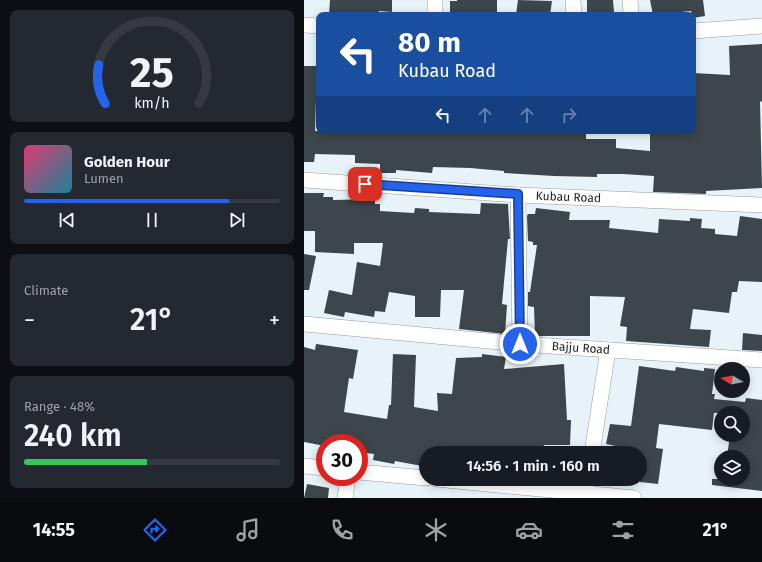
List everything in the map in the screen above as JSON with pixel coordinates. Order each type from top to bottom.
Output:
[{"type":"street","points":[[435,0],[435,12]]},
{"type":"street","points":[[572,0],[574,12]]},
{"type":"street","points":[[630,0],[631,12]]},
{"type":"street","points":[[304,25],[316,26]]},
{"type":"street","points":[[696,31],[762,26]]},
{"type":"street","name":"Kubau Road","points":[[304,180],[518,194],[762,205]]},
{"type":"street","points":[[518,194],[520,344]]},
{"type":"street","name":"Bajju Road","points":[[304,324],[520,344],[762,360]]},
{"type":"street","points":[[593,446],[608,350]]},
{"type":"street","points":[[304,466],[316,467]]},
{"type":"street","points":[[368,473],[419,477]]},
{"type":"street","points":[[345,498],[347,486]]},
{"type":"street","points":[[531,486],[586,490],[634,498]]},
{"type":"building","points":[[330,0],[392,0],[392,12],[329,12]]},
{"type":"building","points":[[497,0],[497,12],[450,12],[450,1]]},
{"type":"building","points":[[518,0],[552,1],[550,12],[516,12]]},
{"type":"building","points":[[587,0],[613,0],[614,12],[587,12]]},
{"type":"building","points":[[650,0],[703,0],[705,16],[696,18],[696,12],[691,11],[652,12]]},
{"type":"building","points":[[762,44],[762,101],[760,102],[762,188],[706,191],[706,194],[653,192],[654,176],[597,174],[597,177],[554,176],[504,173],[504,171],[470,168],[433,167],[432,173],[396,170],[396,173],[380,173],[380,164],[355,163],[355,155],[315,154],[314,162],[304,162],[304,66],[316,66],[316,134],[586,134],[586,139],[616,139],[616,148],[650,151],[650,134],[696,134],[696,73],[730,75],[729,46]]},
{"type":"building","points":[[304,193],[324,193],[323,197],[333,197],[333,200],[375,199],[375,204],[380,204],[380,211],[414,213],[415,208],[429,209],[429,212],[480,214],[481,203],[508,204],[510,239],[508,239],[502,304],[507,305],[505,334],[459,329],[464,290],[441,290],[440,317],[415,317],[415,296],[389,292],[385,312],[375,311],[374,317],[345,312],[344,317],[324,313],[329,290],[352,295],[357,262],[380,266],[383,243],[354,243],[354,254],[315,252],[315,231],[304,231]]},
{"type":"building","points":[[536,208],[570,212],[569,220],[610,220],[609,228],[658,233],[659,219],[690,221],[690,218],[702,219],[701,228],[715,229],[715,234],[737,236],[740,216],[762,219],[762,282],[739,281],[737,292],[732,292],[729,313],[693,309],[690,329],[711,330],[709,347],[626,341],[627,327],[620,326],[625,297],[590,296],[590,336],[535,336],[534,307],[528,306],[528,292],[530,292],[537,245],[533,245],[533,242],[528,241],[527,216],[528,214],[535,214]]},
{"type":"building","points":[[304,254],[316,256],[309,290],[304,290]]},
{"type":"building","points":[[743,333],[762,335],[762,351],[742,350]]},
{"type":"building","points":[[316,344],[358,350],[353,379],[349,378],[344,412],[387,419],[389,405],[391,405],[393,354],[416,355],[414,407],[438,411],[437,393],[452,394],[456,358],[482,357],[482,354],[506,357],[504,369],[564,364],[567,420],[571,420],[570,445],[419,446],[419,465],[395,461],[394,464],[373,460],[374,454],[368,453],[368,434],[316,434],[316,444],[304,442],[304,347],[315,350]]},
{"type":"building","points":[[639,366],[675,371],[676,367],[704,371],[704,368],[714,369],[712,394],[714,394],[714,399],[745,402],[746,398],[762,400],[762,491],[720,486],[750,486],[750,450],[728,450],[729,442],[750,442],[750,406],[714,406],[712,430],[659,424],[656,448],[663,449],[658,484],[647,483],[647,446],[616,446],[606,444],[610,424],[631,426]]},
{"type":"building","points":[[712,479],[714,479],[714,485],[712,485]]},
{"type":"building","points":[[307,484],[329,488],[328,498],[304,498]]},
{"type":"route","points":[[365,184],[518,194],[520,344]]}]
